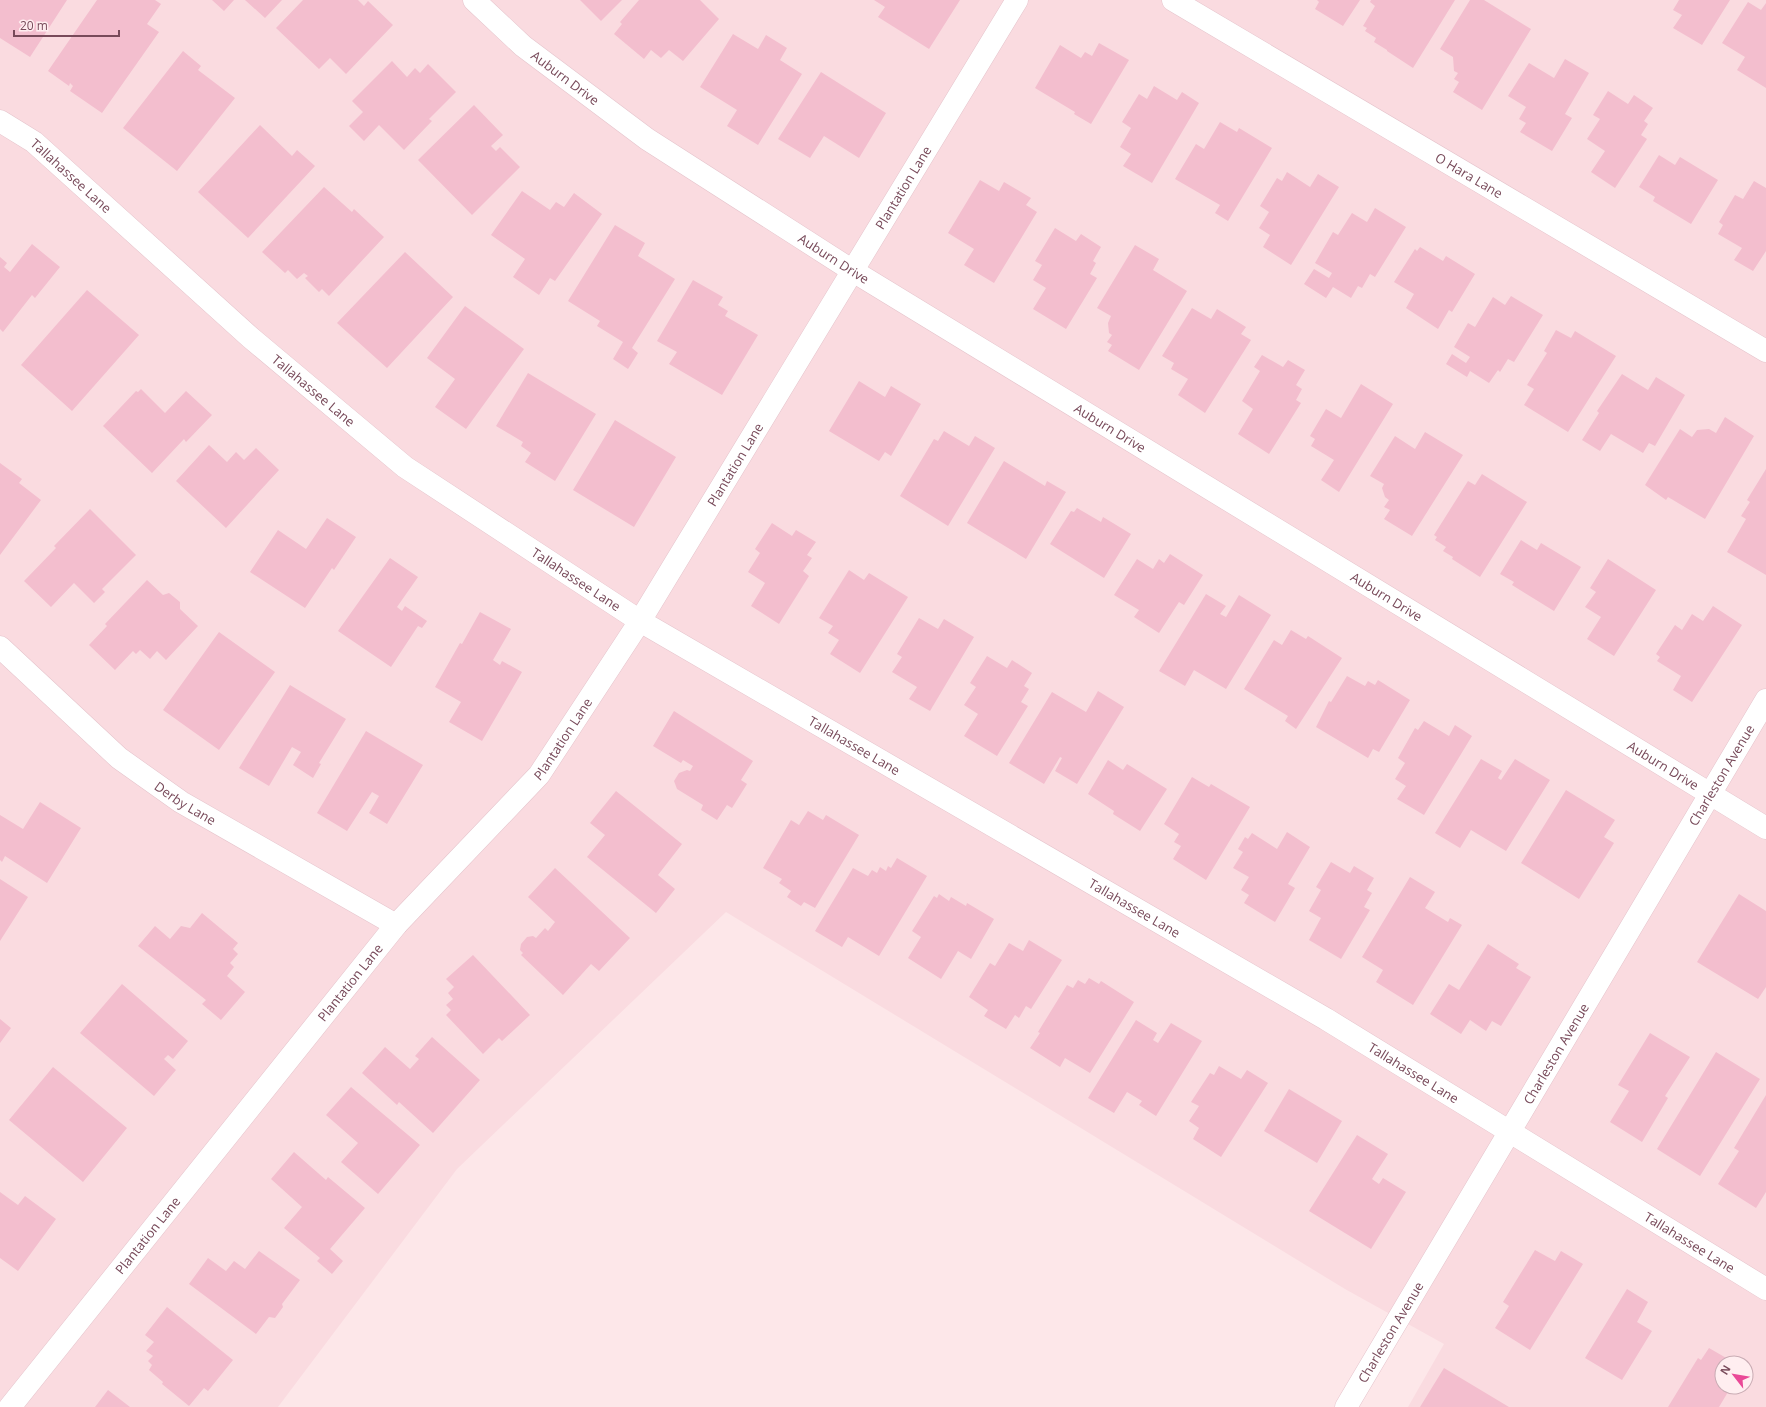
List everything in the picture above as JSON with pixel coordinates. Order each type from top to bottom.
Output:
[{"type":"street","name":"Auburn Drive","points":[[474,0],[523,46],[648,139],[853,271],[1766,828]]},
{"type":"street","name":"Plantation Lane","points":[[10,1407],[396,925],[539,775],[640,621],[1017,0]]},
{"type":"street","name":"O Hara Lane","points":[[1172,0],[1766,351]]},
{"type":"street","name":"Tallahassee Lane","points":[[0,121],[34,142],[251,338],[405,466],[640,621],[1319,1015],[1766,1289]]},
{"type":"street","name":"Derby Lane","points":[[1,652],[118,758],[181,802],[396,925]]},
{"type":"street","name":"Charleston Avenue","points":[[1346,1407],[1766,700]]},
{"type":"shaded area","points":[[0,0],[1766,0],[1766,1407],[1408,1407],[1444,1344],[1345,1289],[726,912],[457,1169],[278,1407],[0,1407]]},
{"type":"building","points":[[0,0],[67,0],[30,57],[0,38]]},
{"type":"building","points":[[97,0],[155,0],[161,4],[147,24],[159,32],[102,113],[70,91],[73,86],[70,83],[69,86],[48,71]]},
{"type":"building","points":[[212,0],[234,0],[224,11]]},
{"type":"building","points":[[245,0],[282,0],[265,18]]},
{"type":"building","points":[[303,0],[358,0],[364,6],[368,1],[393,25],[346,74],[330,58],[319,69],[276,28]]},
{"type":"building","points":[[580,0],[622,0],[601,21]]},
{"type":"building","points":[[639,0],[700,0],[719,19],[683,61],[669,50],[661,58],[651,50],[644,59],[614,34],[622,24],[620,22]]},
{"type":"building","points":[[874,0],[960,0],[929,49],[878,17],[885,7]]},
{"type":"building","points":[[1317,0],[1360,0],[1343,26],[1315,9],[1319,2]]},
{"type":"building","points":[[1371,0],[1455,0],[1413,68],[1374,42],[1376,38],[1365,31],[1367,28],[1363,26],[1375,6],[1370,2]]},
{"type":"building","points":[[1470,0],[1484,0],[1531,29],[1482,110],[1453,92],[1459,82],[1454,79],[1458,73],[1454,71],[1453,57],[1440,49]]},
{"type":"building","points":[[1679,0],[1730,0],[1702,45],[1673,28],[1682,15],[1673,10]]},
{"type":"building","points":[[1748,2],[1761,10],[1766,3],[1766,88],[1737,70],[1745,57],[1722,43]]},
{"type":"building","points":[[733,34],[758,49],[766,35],[787,48],[780,60],[802,74],[758,145],[727,126],[737,110],[700,87]]},
{"type":"building","points":[[1099,43],[1129,60],[1091,124],[1074,114],[1075,112],[1035,88],[1060,45],[1081,58],[1085,52],[1092,56]]},
{"type":"building","points":[[183,51],[201,66],[198,70],[235,98],[177,171],[123,128]]},
{"type":"building","points":[[1565,59],[1589,73],[1565,114],[1572,118],[1552,151],[1520,132],[1526,123],[1519,119],[1526,107],[1508,96],[1529,63],[1554,78]]},
{"type":"building","points":[[392,61],[407,77],[415,68],[420,73],[428,64],[456,92],[429,119],[432,121],[404,150],[379,125],[364,141],[349,126],[363,112],[352,101]]},
{"type":"building","points":[[821,72],[886,113],[859,158],[824,136],[810,158],[778,139]]},
{"type":"building","points":[[1154,86],[1177,100],[1182,92],[1199,103],[1152,183],[1123,166],[1131,154],[1120,147],[1131,128],[1122,122],[1139,94],[1147,99]]},
{"type":"building","points":[[1608,91],[1628,104],[1634,95],[1653,108],[1644,121],[1648,124],[1641,135],[1647,139],[1615,188],[1591,172],[1605,151],[1587,139],[1600,119],[1593,115]]},
{"type":"building","points":[[474,105],[503,135],[491,146],[496,151],[500,147],[520,167],[472,215],[418,160]]},
{"type":"building","points":[[1220,122],[1237,132],[1239,128],[1272,148],[1228,221],[1215,213],[1220,205],[1175,179],[1196,144],[1204,149]]},
{"type":"building","points":[[260,125],[292,156],[297,150],[315,166],[248,238],[198,192]]},
{"type":"building","points":[[1659,155],[1675,165],[1680,157],[1718,180],[1691,224],[1653,201],[1655,197],[1639,187]]},
{"type":"building","points":[[1287,172],[1310,187],[1318,174],[1339,187],[1291,265],[1263,247],[1270,235],[1259,228],[1269,212],[1260,206],[1277,178],[1282,181]]},
{"type":"building","points":[[980,180],[999,191],[1004,182],[1031,198],[1026,205],[1037,212],[994,283],[964,265],[974,249],[948,233]]},
{"type":"building","points":[[1754,181],[1766,188],[1766,251],[1753,271],[1734,260],[1742,248],[1718,234],[1723,225],[1719,222],[1735,195],[1743,199]]},
{"type":"building","points":[[324,187],[352,212],[354,209],[384,237],[329,296],[322,289],[319,292],[305,278],[308,276],[304,273],[297,279],[288,270],[285,273],[262,252]]},
{"type":"building","points":[[522,191],[550,210],[556,202],[564,207],[574,193],[602,214],[555,281],[550,278],[539,295],[513,277],[525,259],[491,235]]},
{"type":"building","points":[[1375,208],[1406,227],[1375,277],[1370,274],[1362,288],[1358,286],[1351,298],[1333,287],[1326,298],[1304,284],[1314,269],[1329,278],[1332,273],[1315,263],[1333,232],[1338,235],[1352,213],[1367,222]]},
{"type":"building","points":[[615,225],[645,243],[638,256],[675,279],[632,348],[638,353],[628,369],[613,359],[623,342],[597,326],[600,321],[568,301]]},
{"type":"building","points":[[1055,228],[1076,241],[1081,234],[1101,247],[1093,261],[1096,263],[1090,274],[1097,278],[1066,329],[1033,309],[1046,288],[1033,280],[1042,265],[1035,261]]},
{"type":"building","points":[[32,244],[60,267],[35,298],[32,295],[3,332],[0,329],[0,257],[7,263],[4,267],[10,272]]},
{"type":"building","points":[[1135,245],[1159,259],[1153,270],[1187,291],[1139,370],[1108,351],[1112,345],[1107,342],[1112,335],[1109,333],[1108,323],[1111,316],[1097,308]]},
{"type":"building","points":[[1420,247],[1443,261],[1446,256],[1475,274],[1452,312],[1449,310],[1438,329],[1406,308],[1414,294],[1394,282],[1415,249],[1417,251]]},
{"type":"building","points":[[405,252],[453,297],[387,368],[337,323]]},
{"type":"building","points":[[693,280],[723,297],[718,305],[728,311],[725,316],[758,335],[722,395],[669,364],[677,352],[657,341]]},
{"type":"building","points":[[87,290],[139,335],[72,411],[21,365]]},
{"type":"building","points":[[1511,296],[1543,315],[1514,362],[1508,359],[1500,372],[1498,370],[1489,383],[1470,371],[1467,377],[1446,364],[1452,354],[1466,363],[1470,357],[1454,347],[1468,323],[1475,327],[1493,297],[1505,305]]},
{"type":"building","points":[[465,306],[524,349],[466,429],[435,407],[455,379],[427,358]]},
{"type":"building","points":[[1192,308],[1211,319],[1217,309],[1246,327],[1241,334],[1251,340],[1205,413],[1178,395],[1188,379],[1171,369],[1174,363],[1162,356]]},
{"type":"building","points":[[1556,330],[1571,338],[1575,331],[1616,356],[1568,432],[1524,405],[1534,389],[1527,385],[1547,353],[1544,351]]},
{"type":"building","points":[[1262,355],[1283,367],[1288,360],[1305,370],[1296,385],[1302,389],[1296,400],[1301,403],[1269,454],[1238,434],[1253,409],[1242,401],[1260,371],[1254,367]]},
{"type":"building","points":[[528,373],[596,414],[555,481],[525,462],[531,453],[521,446],[523,442],[496,426]]},
{"type":"building","points":[[1622,374],[1648,390],[1656,377],[1685,395],[1655,446],[1649,443],[1643,453],[1611,434],[1600,451],[1582,440],[1599,413],[1597,411]]},
{"type":"building","points":[[859,381],[885,397],[891,386],[921,404],[891,456],[885,452],[879,461],[829,431]]},
{"type":"building","points":[[1361,384],[1393,404],[1339,492],[1321,480],[1334,460],[1311,446],[1315,439],[1310,436],[1326,409],[1341,418]]},
{"type":"building","points":[[141,389],[165,413],[186,391],[212,415],[186,442],[184,439],[152,473],[103,426],[136,391],[138,392]]},
{"type":"building","points":[[1725,417],[1754,436],[1705,519],[1668,497],[1666,500],[1645,485],[1680,429],[1692,437],[1697,430],[1709,429],[1716,433]]},
{"type":"building","points":[[615,420],[676,457],[634,527],[573,490]]},
{"type":"building","points":[[944,431],[969,446],[975,436],[995,448],[948,526],[900,496],[934,439],[938,441]]},
{"type":"building","points":[[1425,432],[1463,455],[1412,536],[1384,519],[1390,510],[1384,507],[1389,500],[1385,497],[1382,488],[1384,484],[1370,476],[1395,436],[1415,449]]},
{"type":"building","points":[[209,445],[227,462],[236,452],[244,460],[256,448],[279,470],[226,528],[176,481]]},
{"type":"building","points":[[1004,461],[1045,486],[1047,481],[1066,492],[1026,559],[967,523]]},
{"type":"building","points":[[0,463],[22,479],[19,483],[41,500],[0,555]]},
{"type":"building","points":[[1766,469],[1766,575],[1727,552],[1746,519],[1741,516],[1750,502],[1747,500]]},
{"type":"building","points":[[1482,474],[1527,502],[1480,577],[1452,559],[1453,557],[1443,551],[1446,547],[1435,540],[1437,537],[1434,535],[1468,481],[1475,485]]},
{"type":"building","points":[[1077,508],[1101,522],[1103,517],[1131,534],[1104,578],[1050,544],[1071,511],[1074,512]]},
{"type":"building","points":[[90,509],[136,555],[102,589],[105,592],[94,603],[74,583],[51,607],[24,581],[56,548],[54,546]]},
{"type":"building","points":[[327,518],[356,537],[334,570],[332,568],[305,608],[250,572],[278,530],[306,549]]},
{"type":"building","points":[[772,523],[792,536],[796,530],[816,542],[807,555],[812,558],[803,571],[809,576],[779,624],[751,606],[765,583],[748,572],[760,553],[755,549]]},
{"type":"building","points":[[1521,540],[1537,550],[1541,543],[1581,567],[1554,611],[1512,585],[1514,582],[1500,574]]},
{"type":"building","points":[[1170,554],[1203,575],[1184,605],[1179,602],[1159,633],[1134,617],[1139,610],[1114,595],[1137,559],[1153,569],[1159,559],[1164,563]]},
{"type":"building","points":[[390,558],[418,577],[397,607],[402,611],[405,606],[427,621],[422,628],[418,626],[391,667],[338,631]]},
{"type":"building","points":[[1608,559],[1656,590],[1614,656],[1587,639],[1601,617],[1585,607],[1596,592],[1590,588]]},
{"type":"building","points":[[849,570],[864,580],[869,573],[908,597],[860,673],[830,654],[839,640],[828,633],[833,626],[819,618]]},
{"type":"building","points":[[147,580],[163,595],[169,593],[180,602],[180,609],[198,626],[166,660],[157,651],[150,659],[140,650],[136,654],[133,651],[115,670],[89,645],[107,626],[105,624]]},
{"type":"building","points":[[1206,594],[1226,606],[1220,614],[1226,617],[1239,595],[1271,615],[1226,689],[1194,670],[1185,686],[1159,671]]},
{"type":"building","points":[[1713,606],[1742,625],[1692,702],[1673,690],[1681,676],[1657,661],[1660,657],[1656,654],[1675,625],[1682,630],[1692,614],[1703,621]]},
{"type":"building","points":[[480,612],[511,629],[493,660],[500,665],[502,661],[522,672],[482,741],[449,722],[461,702],[435,687],[460,643],[462,644]]},
{"type":"building","points":[[919,618],[938,629],[944,619],[974,637],[930,711],[909,699],[917,687],[892,672],[902,657],[897,654]]},
{"type":"building","points":[[1291,630],[1306,639],[1308,636],[1342,658],[1296,729],[1285,721],[1288,716],[1244,689],[1274,640],[1282,645]]},
{"type":"building","points":[[219,632],[275,672],[219,750],[163,710]]},
{"type":"building","points":[[987,656],[1007,668],[1012,660],[1032,673],[1024,686],[1029,689],[1021,702],[1028,706],[997,756],[964,736],[978,714],[964,705],[976,687],[970,683]]},
{"type":"building","points":[[1347,676],[1365,686],[1368,681],[1375,685],[1378,680],[1410,700],[1379,752],[1373,749],[1368,758],[1316,727],[1329,701],[1331,702]]},
{"type":"building","points":[[290,685],[346,719],[319,763],[321,764],[313,778],[293,765],[301,752],[292,747],[269,786],[239,768]]},
{"type":"building","points":[[1098,691],[1124,707],[1077,784],[1055,771],[1062,758],[1060,757],[1044,784],[1009,763],[1052,692],[1086,712]]},
{"type":"building","points":[[674,711],[753,761],[741,780],[747,784],[732,808],[727,805],[717,820],[701,810],[703,805],[677,789],[674,781],[679,773],[687,770],[690,771],[693,766],[683,760],[681,763],[653,746]]},
{"type":"building","points":[[1424,721],[1449,736],[1455,725],[1472,736],[1424,815],[1397,799],[1406,786],[1395,779],[1405,763],[1398,758],[1415,728],[1418,730]]},
{"type":"building","points":[[366,731],[423,765],[387,824],[369,813],[379,796],[372,792],[347,831],[317,813]]},
{"type":"building","points":[[1481,759],[1502,771],[1498,778],[1501,780],[1515,759],[1550,780],[1506,851],[1471,830],[1460,848],[1435,833]]},
{"type":"building","points":[[1108,760],[1123,770],[1127,764],[1167,789],[1140,831],[1113,814],[1114,811],[1088,794]]},
{"type":"building","points":[[1192,777],[1209,787],[1211,784],[1250,807],[1206,880],[1173,859],[1181,846],[1174,842],[1179,834],[1164,824]]},
{"type":"building","points":[[1566,790],[1615,820],[1604,837],[1614,843],[1579,899],[1521,863]]},
{"type":"building","points":[[616,791],[682,844],[658,875],[675,889],[656,913],[587,857],[605,835],[590,823]]},
{"type":"building","points":[[40,802],[81,828],[47,883],[5,856],[2,862],[0,860],[0,815],[23,829]]},
{"type":"building","points":[[808,811],[823,820],[826,815],[859,835],[815,908],[804,902],[801,906],[787,897],[791,891],[779,883],[782,879],[763,868],[791,820],[799,825]]},
{"type":"building","points":[[1287,832],[1310,847],[1288,884],[1295,888],[1275,922],[1244,903],[1249,895],[1241,890],[1249,877],[1233,868],[1243,852],[1238,849],[1245,837],[1248,839],[1252,833],[1277,849]]},
{"type":"building","points":[[897,858],[927,876],[879,956],[848,937],[842,947],[815,931],[853,868],[868,876],[872,870],[877,873],[880,867],[886,871],[888,866],[891,868]]},
{"type":"building","points":[[1331,862],[1350,873],[1354,866],[1374,878],[1367,890],[1372,893],[1364,907],[1370,910],[1341,959],[1309,940],[1321,918],[1309,911],[1321,890],[1316,887]]},
{"type":"building","points":[[555,868],[630,938],[599,971],[591,964],[563,995],[521,955],[523,953],[520,950],[521,944],[527,937],[533,936],[536,938],[545,928],[548,931],[555,922],[528,897]]},
{"type":"building","points":[[1410,877],[1435,892],[1425,908],[1448,922],[1450,918],[1462,925],[1413,1005],[1376,982],[1383,970],[1362,957]]},
{"type":"building","points":[[0,879],[28,897],[0,941]]},
{"type":"building","points":[[939,894],[949,901],[951,897],[966,906],[967,903],[994,919],[971,959],[958,951],[941,979],[908,958],[921,937],[912,931],[934,896],[937,898]]},
{"type":"building","points":[[1739,894],[1766,911],[1766,987],[1758,999],[1697,962]]},
{"type":"building","points":[[202,913],[238,943],[233,949],[238,954],[230,963],[234,967],[227,976],[245,992],[221,1020],[202,1004],[206,1000],[138,946],[155,926],[170,939],[181,926],[190,928]]},
{"type":"building","points":[[1029,940],[1062,960],[1031,1009],[1026,1006],[1019,1018],[1015,1015],[1006,1029],[984,1016],[988,1010],[969,997],[990,963],[995,966],[1009,943],[1023,951]]},
{"type":"building","points":[[1488,944],[1519,964],[1516,968],[1531,977],[1501,1026],[1492,1021],[1486,1031],[1470,1020],[1461,1034],[1430,1014],[1449,984],[1459,990]]},
{"type":"building","points":[[473,955],[530,1015],[502,1041],[499,1038],[483,1054],[446,1015],[451,1010],[446,1005],[453,999],[448,993],[454,987],[446,979]]},
{"type":"building","points":[[1089,978],[1099,984],[1101,981],[1134,1002],[1090,1073],[1065,1058],[1060,1067],[1030,1048],[1040,1033],[1038,1032],[1067,985],[1073,988],[1078,980],[1085,984]]},
{"type":"building","points":[[122,984],[188,1041],[173,1059],[168,1055],[164,1059],[176,1070],[154,1096],[80,1033]]},
{"type":"building","points":[[0,1019],[11,1028],[0,1043]]},
{"type":"building","points":[[1136,1020],[1157,1033],[1153,1040],[1158,1043],[1171,1023],[1202,1041],[1156,1116],[1139,1105],[1142,1101],[1127,1092],[1114,1113],[1088,1098]]},
{"type":"building","points":[[1650,1033],[1690,1057],[1665,1096],[1668,1098],[1642,1142],[1610,1122],[1629,1091],[1618,1085]]},
{"type":"building","points":[[432,1037],[480,1080],[433,1133],[399,1102],[397,1105],[362,1073],[385,1047],[410,1069],[419,1059],[415,1056]]},
{"type":"building","points":[[1716,1052],[1760,1079],[1700,1176],[1657,1149]]},
{"type":"building","points":[[1219,1066],[1241,1079],[1247,1070],[1268,1083],[1221,1157],[1193,1139],[1199,1128],[1189,1121],[1199,1106],[1191,1102],[1210,1073],[1214,1075]]},
{"type":"building","points":[[53,1067],[127,1128],[83,1182],[9,1120]]},
{"type":"building","points":[[351,1087],[420,1145],[378,1194],[341,1162],[358,1143],[326,1115]]},
{"type":"building","points":[[1289,1089],[1342,1121],[1317,1163],[1264,1131]]},
{"type":"building","points":[[1766,1095],[1766,1192],[1756,1208],[1718,1184],[1739,1151],[1734,1148]]},
{"type":"building","points":[[1357,1135],[1388,1154],[1372,1179],[1379,1184],[1383,1178],[1406,1192],[1371,1249],[1309,1211]]},
{"type":"building","points":[[294,1152],[326,1180],[328,1177],[365,1208],[330,1249],[343,1261],[332,1274],[317,1261],[320,1258],[284,1228],[302,1207],[271,1179]]},
{"type":"building","points":[[0,1192],[18,1205],[25,1196],[56,1219],[18,1271],[0,1258]]},
{"type":"building","points":[[1535,1250],[1555,1261],[1561,1251],[1583,1264],[1530,1350],[1495,1328],[1509,1306],[1503,1302]]},
{"type":"building","points":[[259,1251],[300,1280],[282,1304],[283,1307],[275,1318],[269,1317],[256,1334],[189,1284],[208,1258],[226,1271],[234,1261],[245,1269]]},
{"type":"building","points":[[1627,1289],[1648,1302],[1637,1322],[1652,1331],[1622,1380],[1585,1358]]},
{"type":"building","points":[[167,1307],[233,1360],[208,1391],[204,1388],[189,1406],[162,1384],[163,1382],[149,1370],[152,1365],[148,1361],[153,1356],[146,1351],[154,1342],[145,1335]]},
{"type":"building","points":[[1709,1348],[1721,1355],[1714,1355],[1714,1395],[1726,1395],[1719,1407],[1668,1407],[1698,1358],[1701,1360]]},
{"type":"building","points":[[1444,1368],[1509,1407],[1420,1407]]},
{"type":"building","points":[[108,1390],[130,1407],[95,1407]]}]
